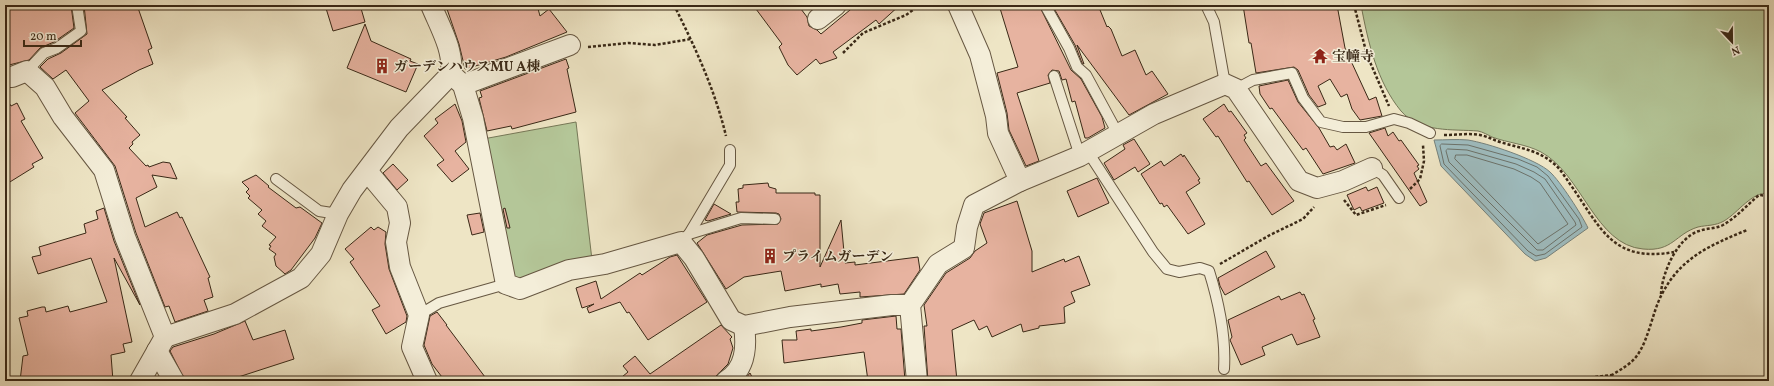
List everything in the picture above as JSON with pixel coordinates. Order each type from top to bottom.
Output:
[{"type":"street","points":[[431,5],[450,51],[457,79],[473,118],[506,284],[520,289],[570,270],[604,264],[685,238],[694,258],[731,320],[744,326],[790,317],[892,305],[910,305]]},
{"type":"street","points":[[958,5],[980,55],[996,116],[998,133],[1020,181]]},
{"type":"street","points":[[140,381],[161,344],[235,314],[300,278],[321,254],[338,214],[352,190],[399,128],[457,79],[570,45]]},
{"type":"street","points":[[5,77],[12,78],[27,71],[46,87],[63,117],[104,170],[174,381]]},
{"type":"street","points":[[917,381],[910,305],[938,264],[964,248],[967,227],[974,205],[1020,181],[1084,154],[1154,114],[1230,87],[1299,181],[1317,188],[1343,181],[1372,168]]},
{"type":"street","points":[[366,171],[397,206],[400,223],[396,242],[400,266],[419,315],[412,347],[427,381]]},
{"type":"street","points":[[726,381],[732,378],[743,365],[746,342],[744,326]]},
{"type":"lane","points":[[27,71],[44,53],[56,48],[80,31],[77,5]]},
{"type":"lane","points":[[1045,5],[1069,48],[1077,67],[1086,75],[1118,134]]},
{"type":"lane","points":[[1206,5],[1214,22],[1230,87],[1253,80],[1292,73],[1303,98],[1321,122],[1343,128],[1366,127],[1394,119],[1409,123],[1426,132]]},
{"type":"lane","points":[[1054,76],[1084,154],[1153,252],[1167,269],[1179,272],[1200,268],[1209,270],[1216,294],[1225,343],[1224,369]]},
{"type":"lane","points":[[685,238],[730,165],[730,150]]},
{"type":"lane","points":[[1372,168],[1383,175],[1399,198]]},
{"type":"lane","points":[[276,179],[319,211],[338,214]]},
{"type":"lane","points":[[685,238],[741,218],[775,219]]},
{"type":"lane","points":[[419,315],[439,303],[506,284]]},
{"type":"path","points":[[674,5],[691,39],[712,89],[730,150]]},
{"type":"path","points":[[843,53],[863,33],[906,15],[920,5]]},
{"type":"path","points":[[1354,5],[1367,55],[1394,119]]},
{"type":"path","points":[[570,45],[580,48],[629,43],[655,45],[691,39]]},
{"type":"path","points":[[1342,198],[1349,209],[1356,215],[1399,198],[1420,180],[1424,161],[1426,132],[1480,135],[1536,152],[1559,168],[1593,216],[1599,228],[1628,251],[1660,254],[1674,252]]},
{"type":"path","points":[[1580,381],[1586,378],[1612,375],[1631,363],[1637,356],[1647,336],[1661,295],[1662,284],[1674,252],[1682,243],[1698,231],[1721,226],[1732,219],[1759,195],[1769,196]]},
{"type":"path","points":[[1209,270],[1270,235],[1303,220],[1316,205]]},
{"type":"path","points":[[1661,295],[1674,275],[1691,258],[1709,246],[1747,230]]},
{"type":"path","points":[[1612,375],[1613,381]]},
{"type":"green space","points":[[1361,5],[1769,5],[1769,193],[1756,196],[1751,199],[1721,223],[1690,230],[1673,242],[1661,248],[1643,249],[1627,245],[1613,235],[1600,222],[1567,176],[1555,162],[1541,152],[1529,147],[1492,137],[1480,131],[1448,130],[1427,126],[1409,118],[1401,111],[1386,87],[1375,61],[1370,47]]},
{"type":"green space","points":[[576,122],[592,260],[521,282],[512,277],[483,139]]},
{"type":"water","points":[[1434,140],[1468,140],[1511,152],[1543,167],[1550,172],[1559,183],[1576,207],[1588,228],[1546,258],[1535,261],[1525,254],[1441,166]]},
{"type":"building","points":[[13,5],[71,5],[74,28],[54,42],[40,48],[29,60],[5,66],[5,9]]},
{"type":"building","points":[[84,5],[137,5],[152,48],[148,50],[153,64],[102,90],[127,117],[125,118],[140,135],[132,142],[133,144],[129,148],[146,166],[148,165],[149,167],[163,162],[170,163],[177,179],[152,175],[157,187],[136,198],[145,227],[177,212],[180,218],[182,217],[210,277],[208,278],[213,297],[204,300],[208,311],[175,322],[169,306],[165,307],[136,233],[115,166],[75,113],[89,101],[66,70],[53,79],[40,67],[48,59],[61,53],[87,34]]},
{"type":"building","points":[[325,5],[360,5],[365,22],[333,31]]},
{"type":"building","points":[[459,5],[537,5],[540,16],[549,9],[567,32],[506,57],[465,69],[459,44],[447,9]]},
{"type":"building","points":[[753,5],[798,5],[807,17],[809,26],[821,34],[856,5],[900,5],[879,24],[876,20],[833,52],[837,58],[820,64],[816,59],[797,75],[788,65],[779,47],[782,44]]},
{"type":"building","points":[[999,5],[1039,5],[1071,70],[1081,79],[1102,117],[1105,128],[1088,138],[1085,138],[1075,101],[1072,102],[1066,79],[1062,80],[1059,71],[1052,70],[1048,75],[1050,83],[1017,93],[1039,161],[1026,166],[1009,130],[1007,113],[997,73],[1018,67]]},
{"type":"building","points":[[1052,5],[1098,5],[1107,27],[1108,26],[1111,29],[1122,56],[1135,50],[1146,75],[1152,71],[1168,94],[1129,115],[1077,45],[1084,64],[1082,63],[1075,45]]},
{"type":"building","points":[[1243,5],[1337,5],[1345,48],[1369,100],[1376,97],[1382,116],[1360,120],[1352,109],[1347,94],[1341,97],[1330,79],[1318,86],[1326,104],[1318,107],[1309,95],[1298,70],[1294,67],[1256,73],[1251,43],[1249,43]]},
{"type":"building","name":"ガーデンハウスMU A棟","points":[[365,24],[371,41],[411,59],[410,61],[418,64],[406,92],[347,68]]},
{"type":"building","points":[[566,59],[569,68],[567,69],[576,112],[512,129],[511,126],[487,131],[479,98],[482,97],[480,91]]},
{"type":"building","points":[[1288,80],[1298,102],[1319,128],[1330,147],[1334,146],[1337,150],[1346,144],[1355,163],[1323,174],[1306,148],[1303,150],[1272,108],[1270,109],[1260,94],[1259,86]]},
{"type":"building","points":[[5,96],[11,106],[17,103],[25,119],[21,121],[43,158],[32,164],[34,167],[5,185]]},
{"type":"building","points":[[455,104],[462,121],[466,142],[455,151],[469,169],[452,182],[437,165],[444,160],[424,136],[438,123],[435,119]]},
{"type":"building","points":[[1224,104],[1247,133],[1244,135],[1246,138],[1244,140],[1261,166],[1266,163],[1294,201],[1272,215],[1249,181],[1247,182],[1218,136],[1216,137],[1203,119]]},
{"type":"building","points":[[1385,128],[1388,136],[1393,132],[1399,141],[1401,140],[1419,165],[1417,166],[1419,169],[1414,173],[1427,202],[1420,206],[1369,133]]},
{"type":"building","points":[[1134,139],[1150,164],[1138,172],[1135,167],[1114,180],[1104,163],[1125,149],[1123,145]]},
{"type":"building","points":[[1181,154],[1183,157],[1184,155],[1200,179],[1198,180],[1200,183],[1186,192],[1205,224],[1188,234],[1167,205],[1164,207],[1162,203],[1160,204],[1141,174],[1161,161],[1164,166]]},
{"type":"building","points":[[393,164],[408,180],[397,190],[383,173]]},
{"type":"building","points":[[256,175],[269,186],[268,187],[296,208],[300,207],[322,223],[315,238],[291,270],[285,274],[276,266],[274,257],[276,254],[269,249],[271,246],[269,245],[276,237],[262,226],[266,221],[258,214],[262,210],[248,198],[250,196],[246,192],[249,189],[242,182]]},
{"type":"building","points":[[1097,178],[1109,203],[1078,217],[1067,191]]},
{"type":"building","points":[[768,183],[769,187],[776,189],[776,193],[815,193],[815,195],[820,195],[820,267],[841,220],[845,263],[855,262],[855,265],[918,257],[920,270],[904,294],[860,297],[860,292],[840,294],[838,284],[821,287],[821,284],[785,291],[781,271],[744,277],[726,289],[697,243],[707,235],[742,225],[778,224],[781,219],[779,214],[776,213],[737,212],[736,202],[739,202],[738,189],[743,188],[743,185]]},
{"type":"building","points":[[1366,187],[1368,191],[1377,187],[1384,203],[1362,211],[1360,207],[1354,210],[1347,195]]},
{"type":"building","points":[[1017,201],[1032,251],[1032,272],[1064,259],[1065,262],[1079,256],[1090,285],[1071,292],[1075,302],[1064,307],[1065,323],[1039,326],[1039,328],[1023,332],[1021,324],[992,337],[987,326],[979,330],[974,320],[952,330],[957,381],[928,381],[924,326],[927,326],[924,305],[946,273],[970,258],[975,251],[987,243],[980,224],[984,213]]},
{"type":"building","points":[[714,204],[731,214],[708,221],[705,220]]},
{"type":"building","points":[[104,208],[114,241],[140,305],[114,258],[132,342],[123,344],[125,352],[111,355],[113,381],[20,381],[23,356],[28,355],[19,318],[28,316],[27,311],[42,307],[45,307],[46,312],[68,306],[70,312],[107,302],[91,258],[38,274],[32,257],[41,255],[39,247],[86,233],[84,224],[98,219],[96,211]]},
{"type":"building","points":[[505,208],[510,228],[507,228],[503,209]]},
{"type":"building","points":[[480,213],[484,232],[472,235],[467,215]]},
{"type":"building","points":[[371,227],[374,230],[378,227],[386,232],[385,244],[389,269],[407,316],[406,322],[386,334],[372,310],[380,306],[350,262],[354,259],[345,249]]},
{"type":"building","points":[[1266,251],[1275,267],[1225,295],[1218,278]]},
{"type":"building","points":[[677,255],[707,302],[648,340],[629,312],[627,313],[620,302],[589,313],[587,308],[594,304],[582,308],[576,288],[596,281],[601,299],[640,273],[642,275],[670,257]]},
{"type":"building","points":[[1300,292],[1302,295],[1304,294],[1315,319],[1313,320],[1320,337],[1297,345],[1292,334],[1262,347],[1265,355],[1241,365],[1230,340],[1232,337],[1228,320],[1279,296],[1281,300]]},
{"type":"building","points":[[437,312],[488,381],[445,381],[432,364],[424,345],[430,316]]},
{"type":"building","points":[[896,316],[897,329],[901,329],[905,381],[868,381],[864,352],[784,363],[782,340],[797,340],[796,331],[811,329],[811,331],[841,327],[862,323],[862,320]]},
{"type":"building","points":[[245,321],[253,340],[285,330],[294,359],[226,381],[185,381],[170,351],[173,347],[214,334]]},
{"type":"building","points":[[721,325],[732,337],[730,339],[733,348],[728,364],[716,376],[715,381],[617,381],[628,372],[623,366],[635,356],[650,374]]},
{"type":"building","points":[[750,373],[754,381],[744,381],[746,378]]},
{"type":"place","name":"宝幢寺","points":[[1320,56]]},
{"type":"place","name":"ガーデンハウスMU A棟","points":[[382,66]]},
{"type":"place","name":"プライムガーデン","points":[[770,256]]}]
